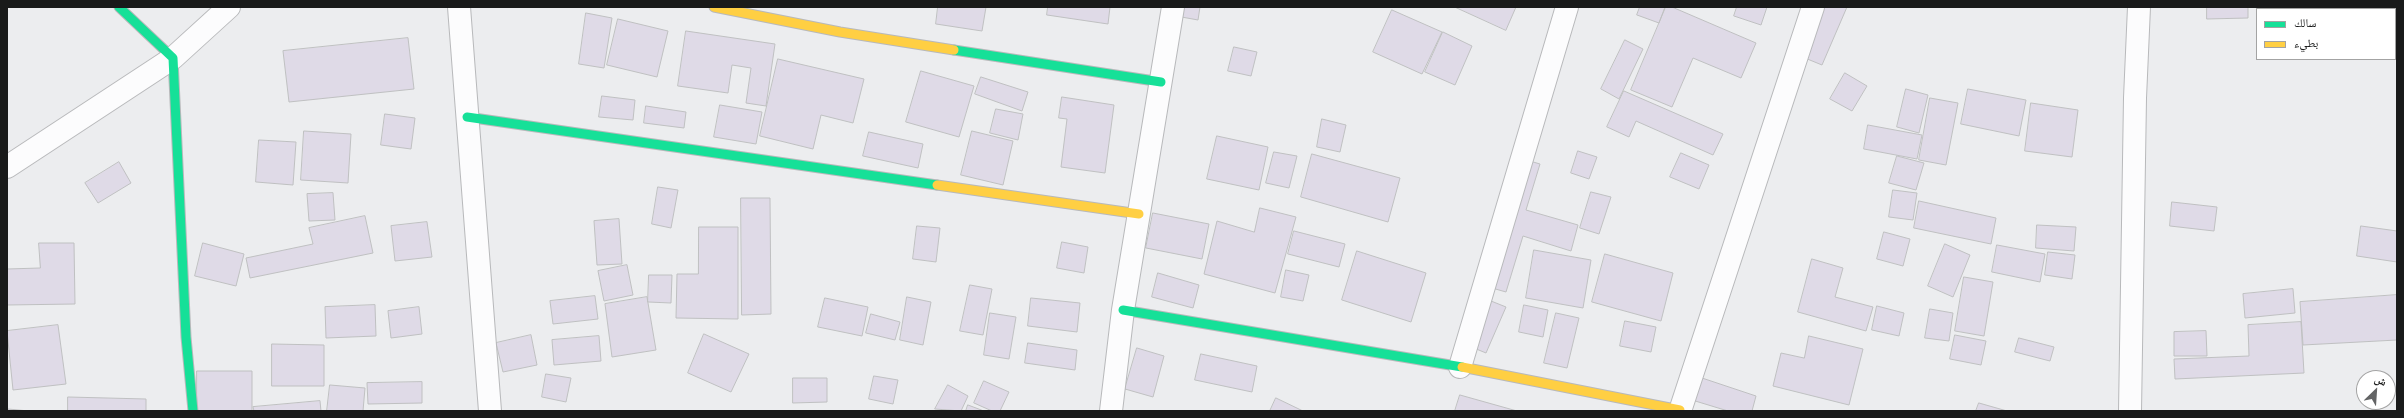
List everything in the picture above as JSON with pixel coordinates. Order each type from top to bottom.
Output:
[{"type":"street","points":[[119,7],[173,58],[186,337],[192,411]]},
{"type":"street","points":[[7,167],[173,58],[229,7]]},
{"type":"street","points":[[459,7],[490,411]]},
{"type":"street","points":[[714,7],[840,32],[1161,82]]},
{"type":"street","points":[[1111,411],[1123,310],[1173,7]]},
{"type":"street","points":[[1460,367],[1567,7]]},
{"type":"street","points":[[1123,310],[1460,367],[1680,411],[1813,7]]},
{"type":"street","points":[[2130,411],[2135,98],[2139,7]]},
{"type":"street","points":[[467,117],[1139,214]]},
{"type":"building","points":[[938,7],[986,7],[982,31],[936,24]]},
{"type":"building","points":[[1048,7],[1110,7],[1108,24],[1047,15]]},
{"type":"building","points":[[1177,7],[1200,7],[1198,20],[1176,16]]},
{"type":"building","points":[[1455,7],[1516,7],[1506,30]]},
{"type":"building","points":[[1640,7],[1665,7],[1659,23],[1637,15]]},
{"type":"building","points":[[1666,7],[1672,7],[1756,43],[1741,78],[1693,58],[1672,107],[1631,90]]},
{"type":"building","points":[[1737,7],[1767,7],[1761,25],[1734,16]]},
{"type":"building","points":[[1821,7],[1847,7],[1822,65],[1800,56]]},
{"type":"building","points":[[2207,7],[2248,7],[2248,18],[2207,19]]},
{"type":"building","points":[[1392,10],[1442,32],[1422,74],[1373,52]]},
{"type":"building","points":[[586,13],[612,18],[604,68],[579,64]]},
{"type":"building","points":[[618,19],[668,31],[657,77],[607,65]]},
{"type":"building","points":[[686,31],[775,44],[766,106],[746,103],[751,68],[732,65],[728,93],[678,86]]},
{"type":"building","points":[[1443,32],[1472,46],[1455,85],[1425,72]]},
{"type":"building","points":[[408,38],[414,89],[289,102],[283,51]]},
{"type":"building","points":[[1625,40],[1643,49],[1619,99],[1601,89]]},
{"type":"building","points":[[1234,47],[1257,52],[1251,76],[1228,71]]},
{"type":"building","points":[[778,59],[864,79],[853,123],[821,115],[813,149],[760,136]]},
{"type":"building","points":[[921,71],[974,86],[959,137],[906,122]]},
{"type":"building","points":[[1845,73],[1867,86],[1852,111],[1830,99]]},
{"type":"building","points":[[981,77],[1028,92],[1022,111],[975,94]]},
{"type":"building","points":[[1906,89],[1928,95],[1919,133],[1897,127]]},
{"type":"building","points":[[1968,89],[2026,100],[2019,136],[1961,124]]},
{"type":"building","points":[[1624,91],[1723,134],[1713,155],[1636,121],[1629,137],[1607,127]]},
{"type":"building","points":[[602,96],[635,100],[633,120],[599,117]]},
{"type":"building","points":[[1062,97],[1114,105],[1105,173],[1061,167],[1067,119],[1059,118]]},
{"type":"building","points":[[1930,98],[1958,103],[1946,165],[1919,160]]},
{"type":"building","points":[[2031,103],[2078,110],[2072,157],[2025,151]]},
{"type":"building","points":[[720,105],[762,112],[756,144],[714,137]]},
{"type":"building","points":[[646,106],[686,112],[684,128],[644,123]]},
{"type":"building","points":[[996,109],[1023,114],[1018,140],[990,133]]},
{"type":"building","points":[[385,114],[415,118],[411,149],[381,145]]},
{"type":"building","points":[[1322,119],[1346,125],[1340,152],[1317,147]]},
{"type":"building","points":[[1868,125],[1922,135],[1917,159],[1864,149]]},
{"type":"building","points":[[304,131],[351,134],[348,183],[301,180]]},
{"type":"building","points":[[972,131],[1013,141],[1003,185],[961,175]]},
{"type":"building","points":[[869,132],[923,144],[918,168],[863,156]]},
{"type":"building","points":[[1217,136],[1268,147],[1259,190],[1207,179]]},
{"type":"building","points":[[259,140],[296,142],[293,185],[256,182]]},
{"type":"building","points":[[1578,151],[1597,157],[1589,179],[1571,173]]},
{"type":"building","points":[[1274,152],[1297,156],[1289,188],[1266,183]]},
{"type":"building","points":[[1681,153],[1709,165],[1699,189],[1670,177]]},
{"type":"building","points":[[1312,154],[1400,178],[1388,222],[1301,197]]},
{"type":"building","points":[[1897,156],[1924,163],[1916,190],[1889,183]]},
{"type":"building","points":[[1523,159],[1540,164],[1526,210],[1578,225],[1571,251],[1523,236],[1506,292],[1485,286]]},
{"type":"building","points":[[119,162],[131,183],[98,203],[85,183]]},
{"type":"building","points":[[658,187],[678,190],[671,228],[652,224]]},
{"type":"building","points":[[1893,190],[1917,193],[1913,220],[1889,217]]},
{"type":"building","points":[[1591,192],[1611,197],[1599,234],[1580,228]]},
{"type":"building","points":[[333,193],[335,220],[309,221],[307,194]]},
{"type":"building","points":[[741,198],[770,198],[771,314],[742,315]]},
{"type":"building","points":[[1919,201],[1996,218],[1991,244],[1914,228]]},
{"type":"building","points":[[2172,202],[2217,207],[2214,231],[2170,226]]},
{"type":"building","points":[[1260,208],[1296,217],[1275,293],[1204,274],[1217,221],[1254,232]]},
{"type":"building","points":[[1153,213],[1209,224],[1202,259],[1146,248]]},
{"type":"building","points":[[365,216],[373,253],[250,278],[246,258],[313,244],[309,228]]},
{"type":"building","points":[[619,219],[622,264],[597,265],[594,221]]},
{"type":"building","points":[[427,222],[432,257],[395,261],[391,226]]},
{"type":"building","points":[[2037,225],[2076,227],[2074,251],[2036,248]]},
{"type":"building","points":[[917,226],[940,228],[936,262],[913,259]]},
{"type":"building","points":[[2361,226],[2397,231],[2397,262],[2357,256]]},
{"type":"building","points":[[699,227],[738,227],[738,319],[676,318],[677,274],[698,274]]},
{"type":"building","points":[[1294,231],[1345,244],[1339,267],[1288,254]]},
{"type":"building","points":[[1884,232],[1910,239],[1903,266],[1877,259]]},
{"type":"building","points":[[1062,242],[1088,247],[1084,273],[1057,268]]},
{"type":"building","points":[[39,243],[74,243],[75,304],[7,305],[7,269],[40,268]]},
{"type":"building","points":[[203,243],[244,254],[236,286],[195,276]]},
{"type":"building","points":[[1945,244],[1970,255],[1953,297],[1928,286]]},
{"type":"building","points":[[1997,245],[2045,254],[2040,282],[1992,272]]},
{"type":"building","points":[[1534,250],[1591,260],[1583,308],[1526,298]]},
{"type":"building","points":[[1357,251],[1426,273],[1411,322],[1342,300]]},
{"type":"building","points":[[2048,252],[2075,255],[2072,279],[2045,275]]},
{"type":"building","points":[[1605,254],[1673,273],[1661,321],[1592,302]]},
{"type":"building","points":[[1812,259],[1843,268],[1835,297],[1873,307],[1866,331],[1798,312]]},
{"type":"building","points":[[627,265],[633,295],[604,301],[598,271]]},
{"type":"building","points":[[1286,270],[1309,275],[1303,301],[1281,297]]},
{"type":"building","points":[[1158,273],[1199,285],[1193,308],[1152,297]]},
{"type":"building","points":[[649,275],[672,275],[671,303],[648,302]]},
{"type":"building","points":[[1964,277],[1993,282],[1984,336],[1955,331]]},
{"type":"building","points":[[970,285],[992,289],[983,335],[960,331]]},
{"type":"building","points":[[2293,289],[2295,313],[2245,318],[2243,294]]},
{"type":"building","points":[[1476,295],[1506,307],[1486,353],[1457,341]]},
{"type":"building","points":[[2397,295],[2397,340],[2303,345],[2300,302]]},
{"type":"building","points":[[595,296],[598,319],[553,324],[550,301]]},
{"type":"building","points":[[647,297],[656,350],[612,357],[605,304]]},
{"type":"building","points":[[907,297],[931,302],[923,345],[900,340]]},
{"type":"building","points":[[825,298],[868,307],[862,336],[818,327]]},
{"type":"building","points":[[1031,298],[1080,303],[1077,332],[1028,326]]},
{"type":"building","points":[[375,305],[376,336],[326,338],[325,307]]},
{"type":"building","points":[[1524,305],[1548,310],[1543,337],[1519,332]]},
{"type":"building","points":[[1877,306],[1904,313],[1899,336],[1872,330]]},
{"type":"building","points":[[419,307],[422,334],[391,338],[388,311]]},
{"type":"building","points":[[1930,309],[1953,313],[1949,341],[1925,338]]},
{"type":"building","points":[[990,313],[1016,317],[1009,359],[984,355]]},
{"type":"building","points":[[1556,313],[1579,318],[1567,368],[1544,363]]},
{"type":"building","points":[[871,314],[900,322],[895,340],[866,333]]},
{"type":"building","points":[[1625,321],[1656,327],[1651,352],[1620,346]]},
{"type":"building","points":[[2301,322],[2304,373],[2175,379],[2174,359],[2249,356],[2248,325]]},
{"type":"building","points":[[58,325],[66,384],[13,390],[7,331]]},
{"type":"building","points":[[2206,331],[2207,356],[2174,356],[2174,332]]},
{"type":"building","points":[[704,334],[749,354],[731,392],[688,373]]},
{"type":"building","points":[[531,335],[537,365],[503,372],[496,343]]},
{"type":"building","points":[[1955,335],[1986,341],[1981,365],[1950,359]]},
{"type":"building","points":[[599,336],[601,361],[554,365],[552,340]]},
{"type":"building","points":[[1809,336],[1863,349],[1849,405],[1773,386],[1781,353],[1804,358]]},
{"type":"building","points":[[2019,338],[2054,347],[2050,361],[2015,352]]},
{"type":"building","points":[[1028,343],[1077,350],[1075,370],[1025,363]]},
{"type":"building","points":[[272,344],[324,345],[324,386],[272,386]]},
{"type":"building","points":[[1137,348],[1164,356],[1153,397],[1125,389]]},
{"type":"building","points":[[1201,354],[1257,366],[1252,392],[1195,380]]},
{"type":"building","points":[[197,371],[252,371],[252,411],[197,411]]},
{"type":"building","points":[[546,374],[571,378],[566,402],[542,397]]},
{"type":"building","points":[[874,376],[898,380],[893,404],[869,399]]},
{"type":"building","points":[[1699,377],[1756,396],[1752,411],[1728,411],[1692,400]]},
{"type":"building","points":[[793,378],[827,378],[827,402],[793,403]]},
{"type":"building","points":[[984,381],[1009,392],[1000,411],[992,411],[974,403]]},
{"type":"building","points":[[422,382],[422,403],[368,404],[367,383]]},
{"type":"building","points":[[330,385],[365,388],[363,411],[327,411]]},
{"type":"building","points":[[948,385],[968,396],[961,411],[935,409]]},
{"type":"building","points":[[1460,395],[1517,411],[1455,411]]},
{"type":"building","points":[[68,397],[146,399],[146,411],[68,411]]},
{"type":"building","points":[[1276,398],[1303,411],[1270,411]]},
{"type":"building","points":[[320,401],[321,411],[254,411],[253,407]]},
{"type":"building","points":[[1979,403],[2007,411],[1976,411]]},
{"type":"building","points":[[968,405],[984,411],[966,411]]},
{"type":"building","points":[[8,409],[29,411],[8,411]]},
{"type":"traffic: fast","points":[[119,7],[173,58],[186,337],[193,411]]},
{"type":"traffic: fast","points":[[954,50],[1161,82]]},
{"type":"traffic: fast","points":[[467,117],[937,185]]},
{"type":"traffic: fast","points":[[1123,310],[1462,367]]},
{"type":"traffic: slow","points":[[714,7],[840,32],[954,50]]},
{"type":"traffic: slow","points":[[937,185],[1139,214]]},
{"type":"traffic: slow","points":[[1462,367],[1680,410]]}]
